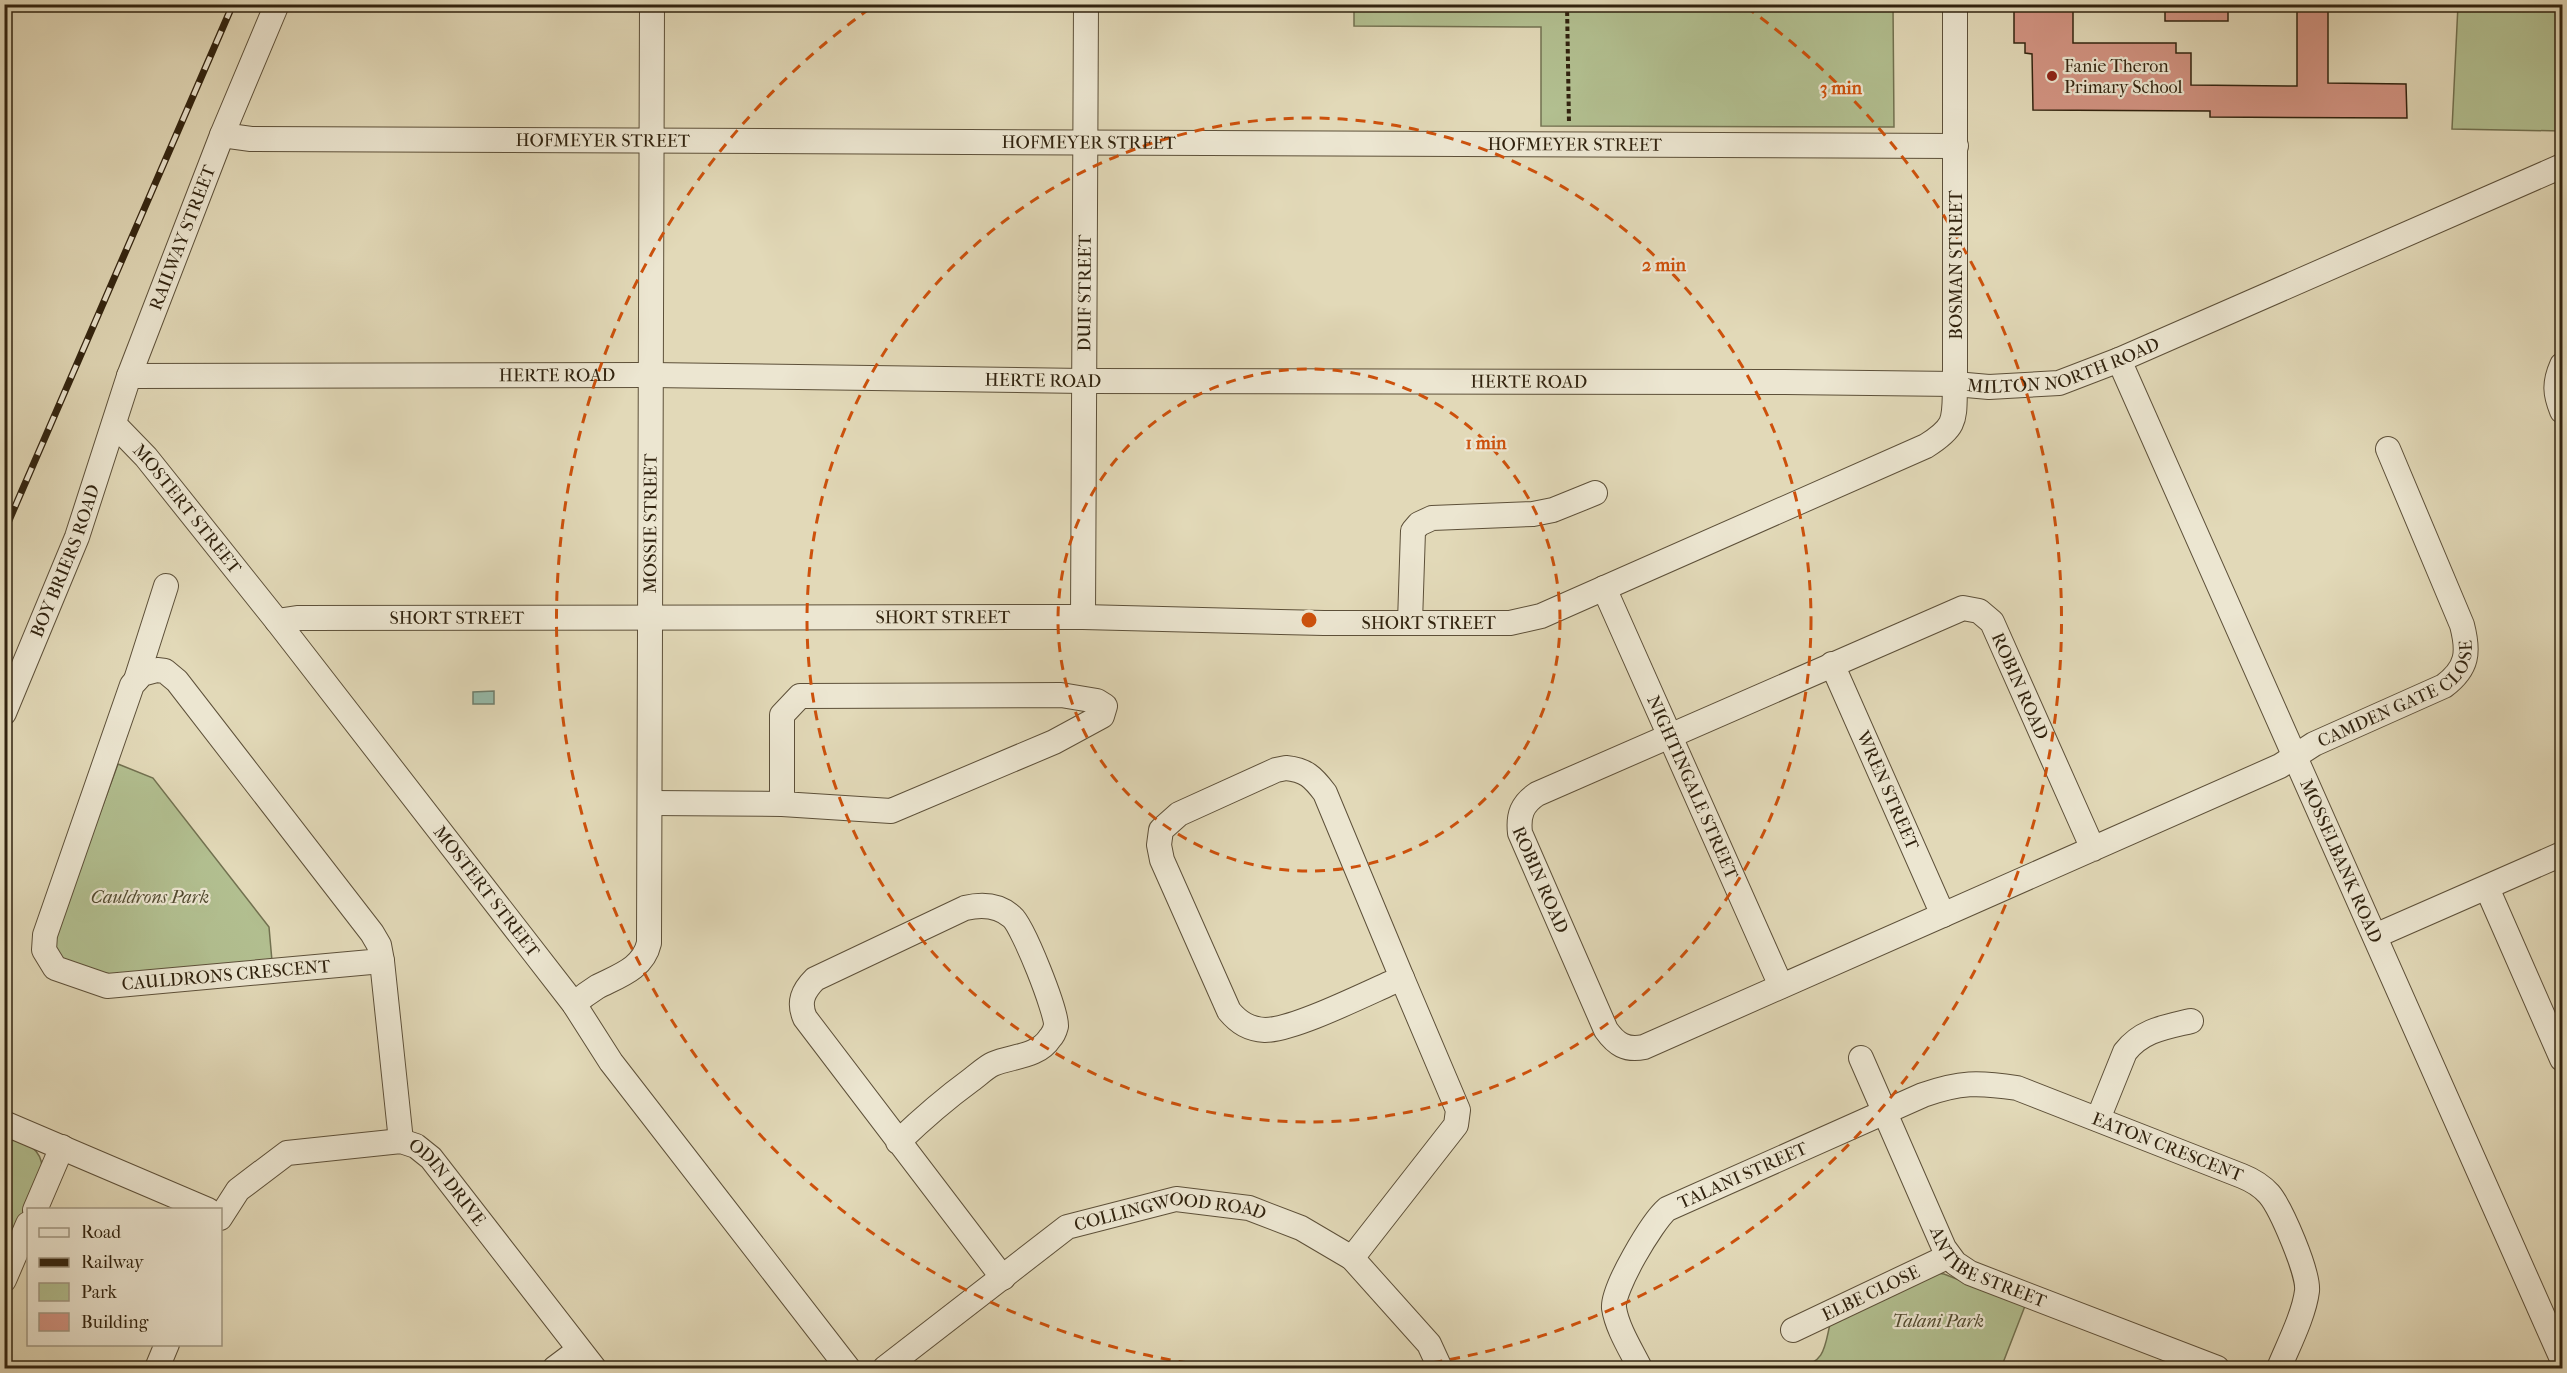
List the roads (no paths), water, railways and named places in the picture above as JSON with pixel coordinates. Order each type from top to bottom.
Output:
[{"type":"street","name":"RAILWAY STREET","points":[[97,475],[129,376],[222,135],[277,4]]},
{"type":"street","name":"MOSSIE STREET","points":[[574,1004],[594,989],[635,968],[647,951],[650,803],[652,4]]},
{"type":"street","name":"DUIF STREET","points":[[1083,617],[1086,4]]},
{"type":"street","name":"BOSMAN STREET","points":[[1955,4],[1955,384]]},
{"type":"street","name":"HOFMEYER STREET","points":[[222,135],[251,140],[1956,146]]},
{"type":"street","name":"MILTON NORTH ROAD","points":[[1604,588],[1926,446],[1942,436],[1952,424],[1955,384],[1989,387],[2059,383],[2119,360],[2562,166]]},
{"type":"street","name":"MOSSELBANK ROAD","points":[[2119,360],[2562,1359]]},
{"type":"street","points":[[2562,365],[2555,392],[2562,411]]},
{"type":"street","name":"HERTE ROAD","points":[[129,376],[651,375],[1084,381],[1955,384]]},
{"type":"street","name":"MOSTERT STREET","points":[[114,424],[146,457],[574,1004],[611,1062],[848,1368]]},
{"type":"street","name":"CAMDEN GATE CLOSE","points":[[2295,757],[2314,744],[2444,686],[2454,679],[2466,657],[2468,647],[2462,625],[2388,450]]},
{"type":"street","name":"BOY BRIERS ROAD","points":[[4,713],[77,537],[97,475]]},
{"type":"street","points":[[1410,622],[1413,531],[1419,524],[1432,518],[1533,514],[1553,510],[1595,492]]},
{"type":"street","name":"CAULDRONS CRESCENT","points":[[166,586],[136,680],[45,935],[44,950],[51,963],[61,971],[107,986],[382,961]]},
{"type":"street","name":"SHORT STREET","points":[[276,621],[297,618],[1083,617],[1324,623],[1510,623],[1541,616],[1604,588]]},
{"type":"street","name":"NIGHTINGALE STREET","points":[[1604,588],[1781,986]]},
{"type":"street","name":"ROBIN ROAD","points":[[2093,849],[1992,622],[1972,608],[1953,610],[1537,794],[1523,805],[1519,818],[1520,833],[1606,1030],[1612,1039],[1627,1048],[1644,1047],[1781,986],[2093,849],[2280,766],[2295,757]]},
{"type":"street","name":"WREN STREET","points":[[1832,664],[1943,915]]},
{"type":"street","points":[[136,680],[149,670],[157,670],[165,671],[177,681],[379,945],[401,1141]]},
{"type":"street","points":[[650,803],[782,804],[891,811],[1054,742],[1102,716],[1105,706],[1097,701],[1061,695],[800,696],[782,715],[782,804]]},
{"type":"street","points":[[1352,1258],[1456,1125],[1458,1110],[1325,793],[1309,774],[1293,769],[1276,770],[1179,814],[1161,831],[1159,844],[1162,860],[1219,992],[1229,1011],[1239,1022],[1248,1027],[1266,1030],[1287,1027],[1402,978]]},
{"type":"street","points":[[2374,936],[2562,854]]},
{"type":"street","points":[[2487,888],[2562,1059]]},
{"type":"street","points":[[898,1142],[936,1106],[992,1064],[1033,1052],[1045,1045],[1054,1031],[1056,1025],[1051,1004],[1022,931],[1013,917],[997,907],[976,905],[965,908],[815,979],[804,992],[801,1009],[805,1018],[898,1142],[1003,1278]]},
{"type":"street","points":[[2098,1119],[2120,1062],[2132,1042],[2146,1033],[2191,1021]]},
{"type":"street","name":"ANTIBE STREET","points":[[1861,1058],[1948,1256],[1962,1269],[2171,1360],[2217,1368]]},
{"type":"street","name":"EATON CRESCENT","points":[[1885,1113],[1948,1086],[1980,1082],[2017,1088],[2242,1176],[2263,1187],[2270,1195],[2302,1266],[2307,1284],[2306,1299],[2279,1368]]},
{"type":"street","name":"TALANI STREET","points":[[1640,1368],[1617,1317],[1614,1300],[1619,1286],[1661,1214],[1673,1206],[1885,1113]]},
{"type":"street","points":[[4,1123],[204,1208]]},
{"type":"street","name":"ODIN DRIVE","points":[[222,1209],[238,1190],[287,1153],[401,1141],[416,1146],[431,1158],[594,1368]]},
{"type":"street","points":[[35,1208],[62,1147]]},
{"type":"street","name":"COLLINGWOOD ROAD","points":[[885,1368],[1067,1227],[1176,1199],[1249,1208],[1301,1228],[1352,1258],[1429,1344],[1440,1368]]},
{"type":"street","points":[[4,1280],[27,1226]]},
{"type":"street","name":"ELBE CLOSE","points":[[1793,1330],[1948,1256]]},
{"type":"street","points":[[157,1368],[166,1346]]},
{"type":"street","points":[[555,1368],[579,1350]]},
{"type":"railway","points":[[4,532],[233,4]]},
{"type":"place","name":"Fanie Theron Primary School","points":[[2052,76]]},
{"type":"park label","name":"Cauldrons Park","points":[[150,897]]},
{"type":"park label","name":"Talani Park","points":[[1938,1321]]}]
